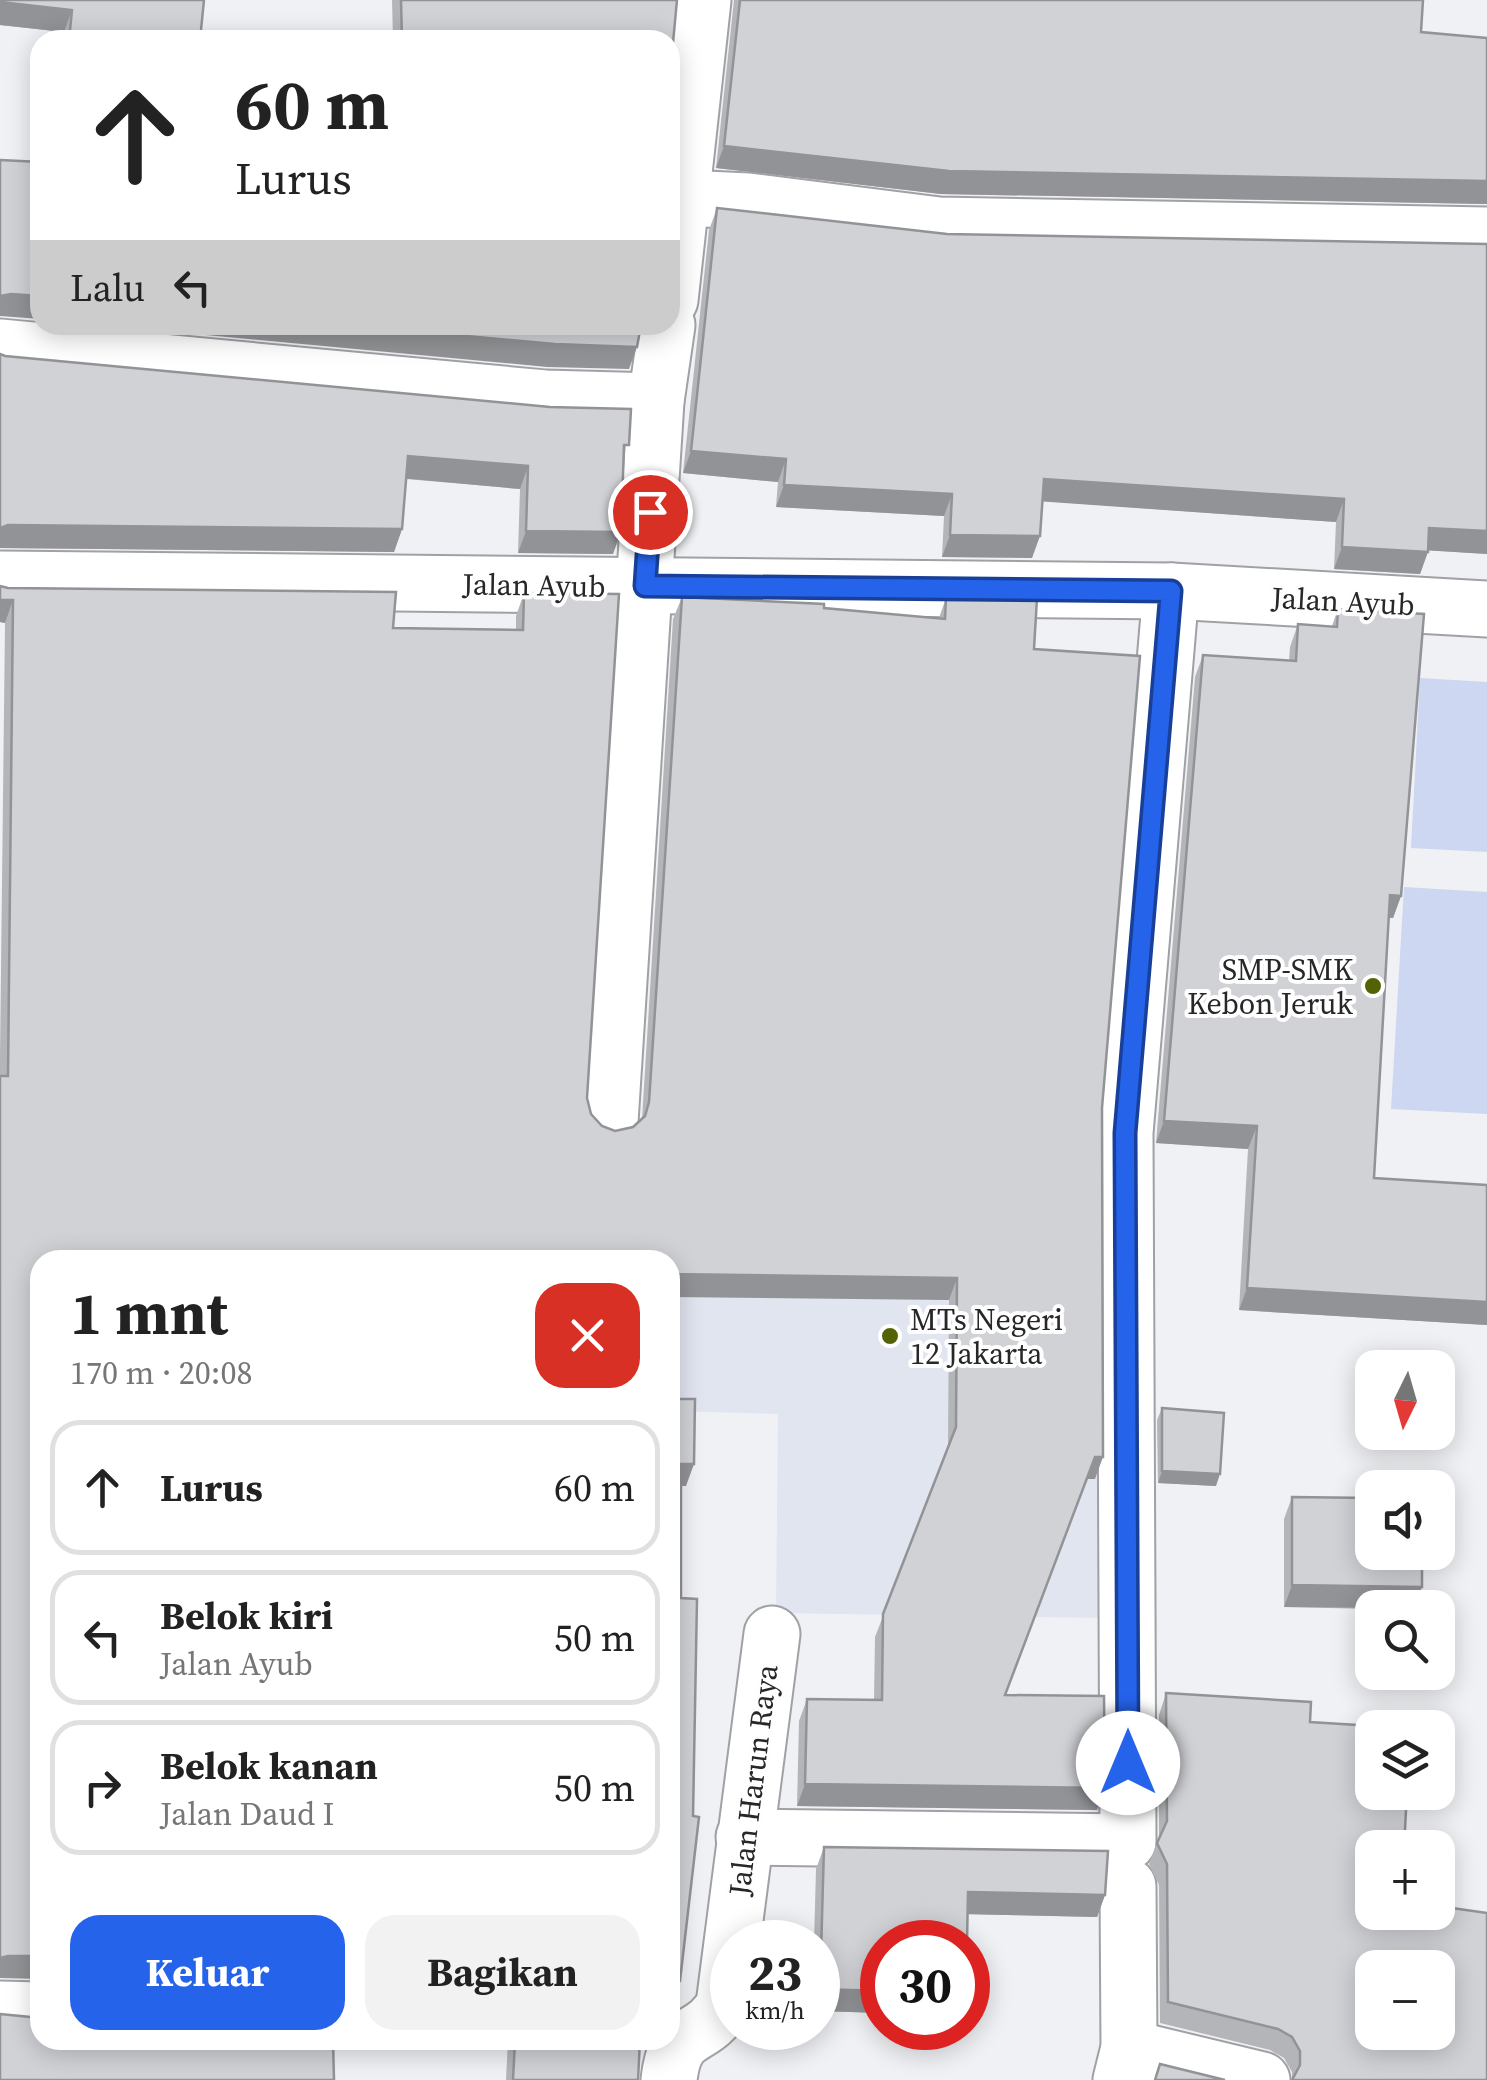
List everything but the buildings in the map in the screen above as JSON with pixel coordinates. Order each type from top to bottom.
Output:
[{"type":"street","points":[[680,227],[703,0]]},
{"type":"street","points":[[684,198],[748,201],[939,225],[1487,235]]},
{"type":"street","points":[[610,1122],[656,400],[666,335]]},
{"type":"street","points":[[0,347],[544,398],[656,400]]},
{"type":"street","name":"Jalan Ayub","points":[[0,579],[1171,591],[1487,609]]},
{"type":"street","points":[[1171,591],[1125,1133],[1125,2064],[1262,2080]]},
{"type":"street","name":"Jalan Harun Raya","points":[[684,2029],[715,2020],[724,2004],[772,1634]]},
{"type":"street","points":[[744,1837],[1128,1864]]},
{"type":"street","points":[[0,2009],[30,2010]]},
{"type":"street","name":"Jalan Harun Raya","points":[[669,2080],[674,2050]]},
{"type":"shaded area","points":[[1420,678],[1487,682],[1487,852],[1411,848]]},
{"type":"shaded area","points":[[1404,887],[1487,892],[1487,1114],[1391,1109]]},
{"type":"shaded area","name":"MTs Negeri 12 Jakarta","points":[[1113,1139],[1107,1618],[776,1613],[778,1414],[680,1411],[680,1250],[299,1250]]},
{"type":"place","name":"SMP-SMK Kebon Jeruk","points":[[1373,986]]},
{"type":"place","name":"MTs Negeri 12 Jakarta","points":[[890,1336]]},
{"type":"route","points":[[650,512],[645,586],[1171,591],[1125,1133],[1128,1763]]}]
